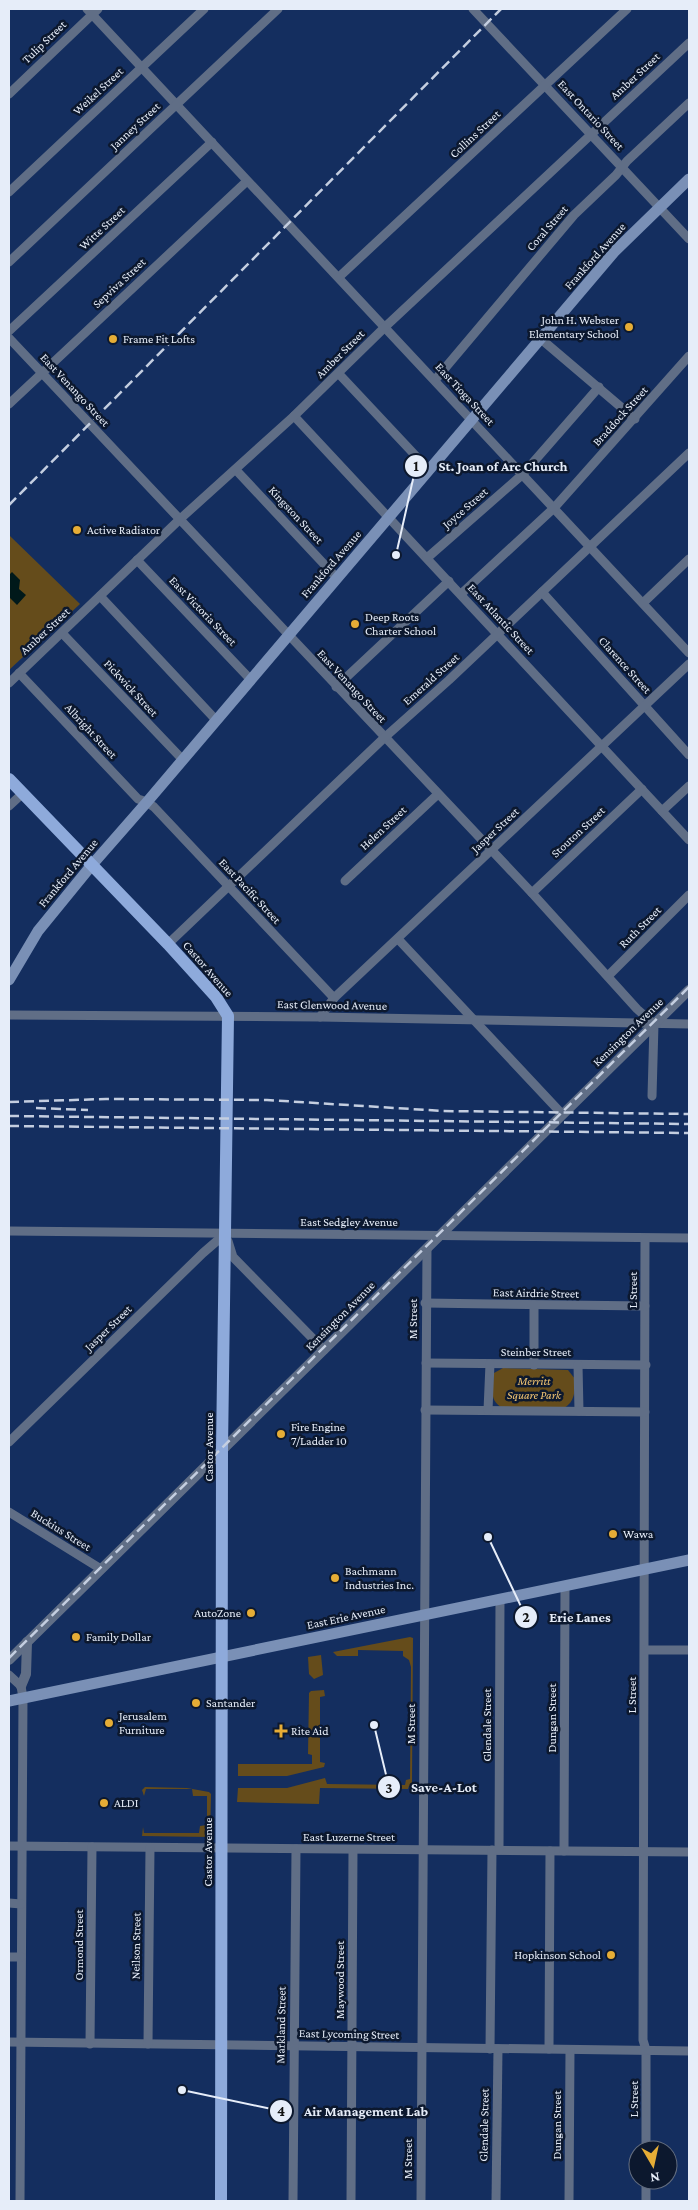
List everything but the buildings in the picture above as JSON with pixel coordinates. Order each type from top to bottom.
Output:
[{"type":"main road","name":"Frankford Avenue","points":[[9,980],[38,930],[91,866],[615,251],[689,179]]},
{"type":"main road","name":"Castor Avenue","points":[[9,779],[168,944],[216,997],[228,1016],[222,1449],[223,1656],[220,2201]]},
{"type":"main road","name":"East Erie Avenue","points":[[9,1701],[22,1692],[223,1656],[689,1560]]},
{"type":"street","name":"Weikel Street","points":[[9,192],[204,9]]},
{"type":"street","name":"Janney Street","points":[[9,262],[278,9]]},
{"type":"street","name":"East Ontario Street","points":[[473,9],[689,239]]},
{"type":"street","name":"Collins Street","points":[[340,278],[627,9]]},
{"type":"street","name":"East Tioga Street","points":[[92,11],[141,68],[386,327],[689,653]]},
{"type":"street","name":"Tulip Street","points":[[9,94],[92,11]]},
{"type":"street","name":"Amber Street","points":[[9,683],[179,520],[294,416],[386,327],[689,43]]},
{"type":"street","name":"Coral Street","points":[[435,380],[574,215],[689,103]]},
{"type":"street","name":"Witte Street","points":[[9,331],[212,142]]},
{"type":"street","name":"Sepviva Street","points":[[9,404],[247,181]]},
{"type":"street","name":"East Venango Street","points":[[9,338],[654,1024]]},
{"type":"street","points":[[541,339],[635,419]]},
{"type":"street","name":"Braddock Street","points":[[461,594],[554,508],[689,356]]},
{"type":"street","points":[[338,374],[429,470]]},
{"type":"street","name":"Joyce Street","points":[[427,558],[523,474],[599,388]]},
{"type":"street","name":"East Atlantic Street","points":[[294,416],[689,840]]},
{"type":"street","name":"Emerald Street","points":[[168,944],[384,738],[449,680],[689,453]]},
{"type":"street","name":"Kingston Street","points":[[236,470],[337,578]]},
{"type":"street","points":[[643,603],[689,559]]},
{"type":"street","name":"East Victoria Street","points":[[137,560],[251,680]]},
{"type":"street","points":[[336,687],[449,582]]},
{"type":"street","name":"Clarence Street","points":[[542,592],[689,756]]},
{"type":"street","points":[[100,596],[216,720]]},
{"type":"street","name":"Pickwick Street","points":[[62,633],[183,760]]},
{"type":"street","name":"Jasper Street","points":[[320,1016],[334,998],[689,664]]},
{"type":"street","name":"Albright Street","points":[[19,673],[138,799],[147,802]]},
{"type":"street","points":[[662,811],[689,786]]},
{"type":"street","name":"Stouton Street","points":[[532,893],[642,789]]},
{"type":"street","points":[[9,806],[22,794]]},
{"type":"street","name":"Helen Street","points":[[345,881],[438,794]]},
{"type":"street","name":"East Pacific Street","points":[[147,802],[334,998]]},
{"type":"street","name":"Ruth Street","points":[[608,976],[689,895]]},
{"type":"street","points":[[398,939],[562,1114]]},
{"type":"street","name":"Kensington Avenue","points":[[9,1660],[689,990]]},
{"type":"street","name":"East Glenwood Avenue","points":[[9,1015],[320,1016],[654,1024]]},
{"type":"street","points":[[652,1096],[654,1024],[689,1024]]},
{"type":"street","name":"East Sedgley Avenue","points":[[9,1231],[689,1238]]},
{"type":"street","points":[[225,1234],[233,1257],[324,1350]]},
{"type":"street","name":"Jasper Street","points":[[9,1442],[203,1253],[225,1234]]},
{"type":"street","name":"L Street","points":[[645,1239],[643,2040],[646,2050],[646,2140]]},
{"type":"street","name":"M Street","points":[[421,2201],[426,1248]]},
{"type":"street","name":"East Airdrie Street","points":[[426,1303],[645,1306]]},
{"type":"street","points":[[534,1305],[534,1365]]},
{"type":"street","name":"Steinber Street","points":[[426,1363],[646,1366]]},
{"type":"street","points":[[488,1410],[490,1364]]},
{"type":"street","points":[[578,1365],[579,1411]]},
{"type":"street","points":[[425,1410],[645,1412]]},
{"type":"street","name":"Buckius Street","points":[[9,1512],[101,1569]]},
{"type":"street","name":"Dungan Street","points":[[564,1851],[565,1586]]},
{"type":"street","name":"Glendale Street","points":[[496,2201],[494,2049],[500,1600]]},
{"type":"street","points":[[20,2201],[22,1692],[26,1674],[27,1642]]},
{"type":"street","points":[[645,1650],[689,1650]]},
{"type":"street","points":[[9,1674],[22,1692]]},
{"type":"street","name":"East Luzerne Street","points":[[9,1846],[689,1852]]},
{"type":"street","name":"Ormond Street","points":[[90,2044],[92,1847]]},
{"type":"street","name":"Neilson Street","points":[[148,2044],[150,1848]]},
{"type":"street","name":"Markland Street","points":[[293,2201],[296,1849]]},
{"type":"street","name":"Maywood Street","points":[[351,2201],[353,1850]]},
{"type":"street","points":[[549,2049],[550,1850]]},
{"type":"street","points":[[9,1903],[22,1904]]},
{"type":"street","points":[[9,1957],[21,1957]]},
{"type":"street","name":"East Lycoming Street","points":[[9,2042],[689,2051]]},
{"type":"street","name":"Dungan Street","points":[[569,2201],[570,2050]]},
{"type":"green space","points":[[9,537],[80,604],[9,670]]},
{"type":"green space","name":"Merritt Square Park","points":[[503,1368],[568,1370],[575,1379],[572,1399],[568,1406],[564,1408],[503,1408],[495,1402],[492,1388],[494,1373]]},
{"type":"green space","points":[[410,1637],[413,1638],[412,1786],[409,1786],[408,1789],[320,1788],[319,1804],[237,1802],[238,1788],[287,1788],[325,1778],[327,1784],[405,1785],[406,1780],[410,1779],[411,1667],[409,1660],[403,1656],[403,1651],[358,1650],[358,1656],[337,1656],[333,1652]]},
{"type":"green space","points":[[321,1655],[323,1675],[314,1679],[309,1674],[308,1657]]},
{"type":"green space","points":[[324,1690],[325,1696],[320,1697],[320,1762],[325,1763],[324,1767],[287,1776],[238,1776],[238,1764],[312,1764],[312,1755],[308,1754],[309,1693],[311,1691]]},
{"type":"green space","points":[[145,1787],[187,1788],[209,1792],[211,1794],[210,1837],[142,1836],[143,1827],[144,1833],[199,1833],[200,1826],[207,1825],[207,1796],[193,1796],[192,1789],[146,1789],[144,1796],[142,1790]]},
{"type":"shaded area","points":[[12,572],[20,580],[19,589],[26,595],[17,605],[9,597],[9,575]]},
{"type":"railway","points":[[9,505],[501,9]]},
{"type":"railway","points":[[9,1658],[689,987]]},
{"type":"railway","points":[[9,1102],[106,1099],[267,1100],[443,1111],[689,1114]]},
{"type":"railway","points":[[36,1108],[88,1110]]},
{"type":"railway","points":[[9,1116],[689,1124]]},
{"type":"railway","points":[[9,1126],[689,1133]]},
{"type":"place","name":"John H. Webster Elementary School","points":[[629,327]]},
{"type":"place","name":"Frame Fit Lofts","points":[[113,339]]},
{"type":"place","name":"Active Radiator","points":[[77,530]]},
{"type":"place","name":"St. Joan of Arc Church","points":[[396,555]]},
{"type":"place","name":"Deep Roots Charter School","points":[[355,624]]},
{"type":"place","name":"Fire Engine 7/Ladder 10","points":[[281,1434]]},
{"type":"place","name":"Wawa","points":[[613,1534]]},
{"type":"place","name":"Erie Lanes","points":[[488,1537]]},
{"type":"place","name":"Bachmann Industries Inc.","points":[[335,1578]]},
{"type":"place","name":"AutoZone","points":[[251,1613]]},
{"type":"place","name":"Family Dollar","points":[[76,1637]]},
{"type":"place","name":"Santander","points":[[196,1703]]},
{"type":"place","name":"Jerusalem Furniture","points":[[109,1723]]},
{"type":"place","name":"Save-A-Lot","points":[[374,1725]]},
{"type":"place","name":"Rite Aid","points":[[281,1731]]},
{"type":"place","name":"ALDI","points":[[104,1803]]},
{"type":"place","name":"Hopkinson School","points":[[611,1955]]},
{"type":"place","name":"Air Management Lab","points":[[182,2090]]}]
